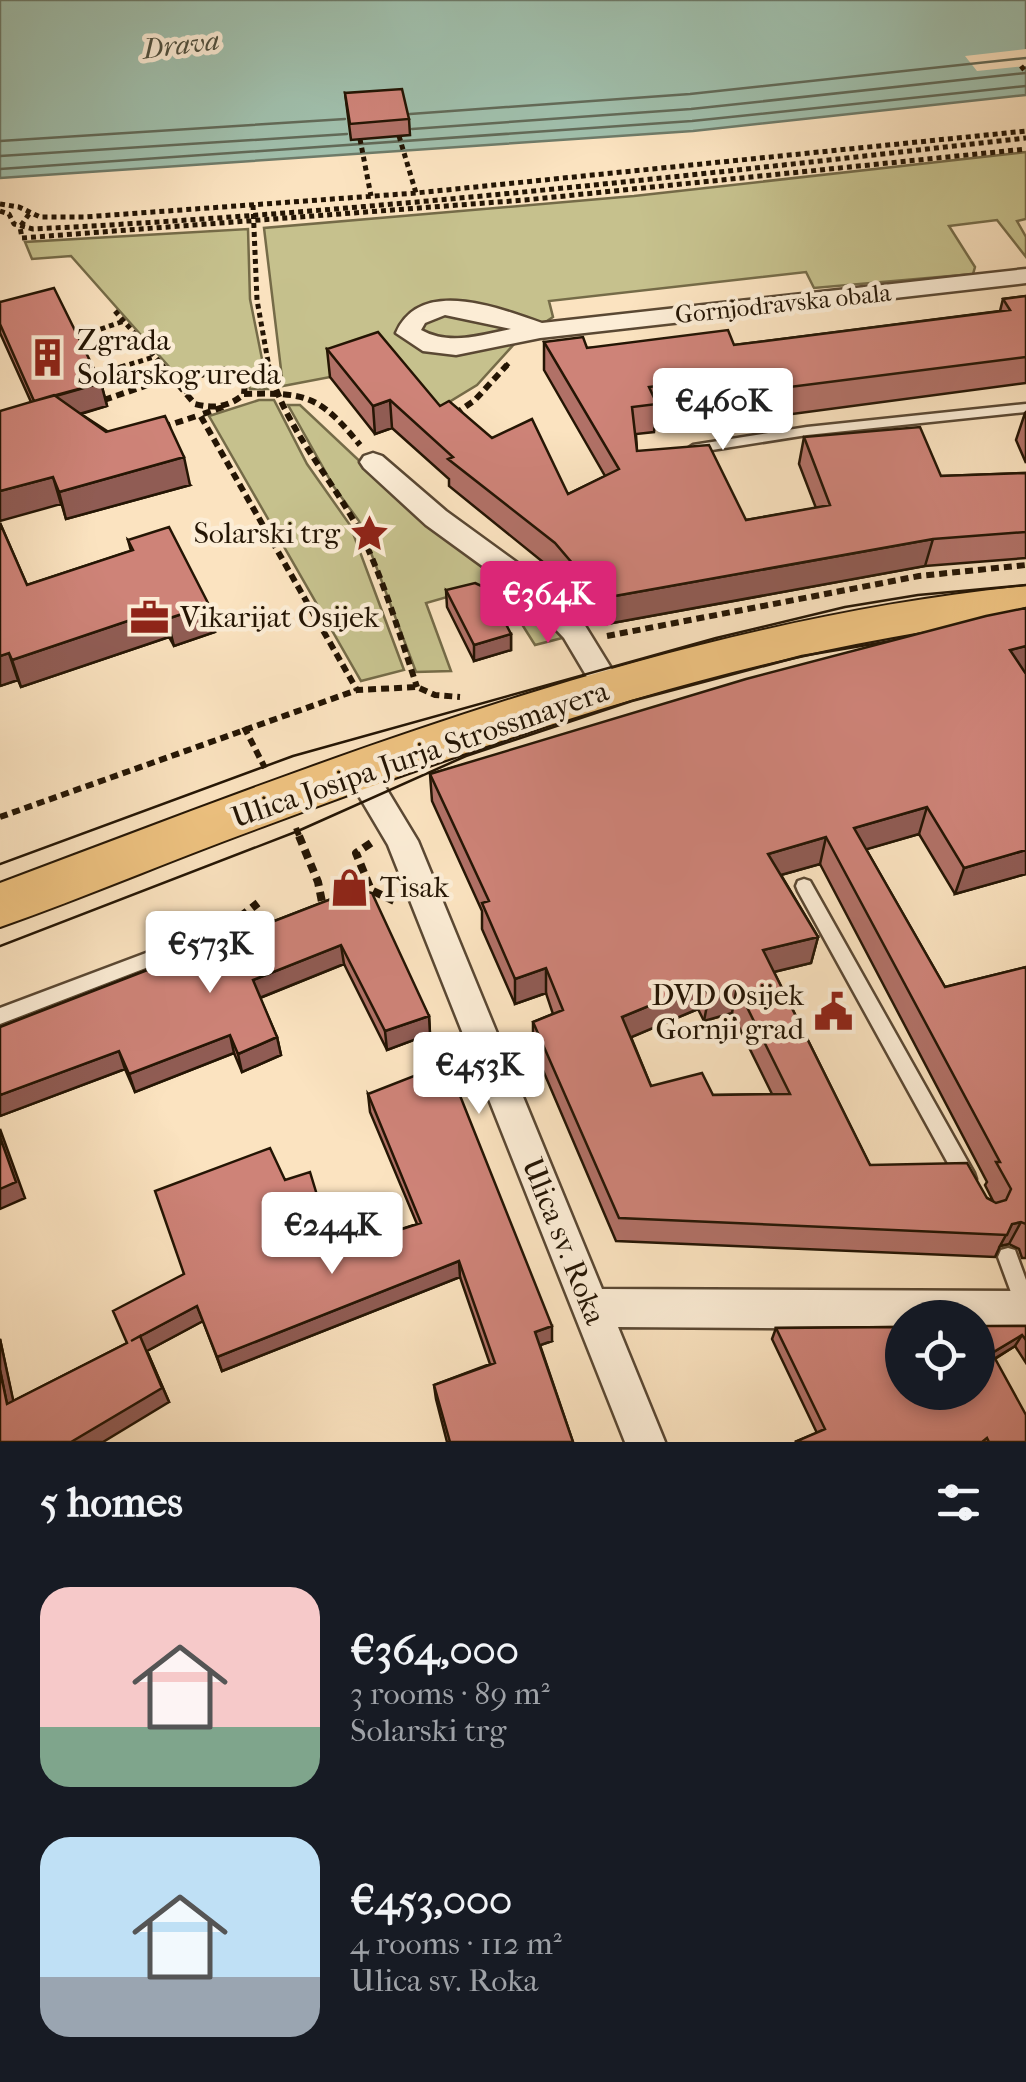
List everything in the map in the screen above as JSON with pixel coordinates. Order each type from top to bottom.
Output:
[{"type":"main road","name":"Ulica Josipa Jurja Strossmayera","points":[[0,905],[358,769],[609,689],[854,624],[1026,602]]},
{"type":"street","name":"Gornjodravska obala","points":[[540,331],[1026,276]]},
{"type":"street","points":[[373,462],[436,518],[535,590],[584,644],[609,689]]},
{"type":"street","name":"Ulica sv. Roka","points":[[358,769],[395,827],[645,1442]]},
{"type":"street","points":[[592,1308],[1026,1308]]},
{"type":"lane","points":[[690,450],[807,431],[1026,408]]},
{"type":"lane","points":[[804,886],[976,1196]]},
{"type":"lane","points":[[0,1016],[223,930]]},
{"type":"lane","points":[[1008,1257],[1026,1308]]},
{"type":"path","points":[[1021,66],[1026,72]]},
{"type":"path","points":[[0,208],[19,206],[29,214],[84,217],[253,205],[1026,134]]},
{"type":"path","points":[[20,227],[254,215],[666,178],[1026,134]]},
{"type":"path","points":[[400,136],[416,193]]},
{"type":"path","points":[[360,140],[371,196]]},
{"type":"path","points":[[0,208],[20,227],[22,238],[254,224],[656,190],[1026,149]]},
{"type":"path","points":[[0,817],[356,690],[418,687],[352,518],[307,456],[277,393],[262,343],[253,205]]},
{"type":"path","points":[[20,227],[29,214]]},
{"type":"path","points":[[116,311],[186,394],[204,407],[223,406]]},
{"type":"path","points":[[73,338],[124,322]]},
{"type":"path","points":[[92,376],[154,356]]},
{"type":"path","points":[[186,394],[195,377],[219,370],[241,378],[244,394]]},
{"type":"path","points":[[104,400],[172,377]]},
{"type":"path","points":[[149,432],[223,406],[244,394],[300,392],[317,398],[334,413],[373,462]]},
{"type":"path","points":[[444,422],[465,408]]},
{"type":"path","points":[[200,415],[356,690]]},
{"type":"path","points":[[584,644],[606,636],[919,576],[1026,565]]},
{"type":"path","points":[[395,827],[356,853],[370,890],[405,907]]},
{"type":"path","points":[[355,896],[370,890]]},
{"type":"path","points":[[308,913],[339,902]]},
{"type":"shaded area","points":[[1026,152],[1026,219],[1017,221],[1026,237],[1026,257],[997,220],[949,226],[975,267],[973,274],[814,288],[806,272],[549,301],[553,317],[517,341],[477,385],[426,416],[330,377],[283,386],[264,228],[634,196]]},
{"type":"shaded area","points":[[248,229],[250,299],[268,389],[250,389],[244,372],[219,367],[179,378],[71,256],[32,259],[25,242]]},
{"type":"shaded area","points":[[259,400],[274,400],[307,464],[350,525],[404,670],[361,681],[209,416]]},
{"type":"shaded area","points":[[288,405],[300,405],[418,516],[522,594],[566,637],[535,645],[496,583],[426,603],[451,671],[416,672],[359,521],[334,487]]},
{"type":"water","name":"Drava","points":[[0,0],[1026,0],[1026,95],[693,131],[0,178]]},
{"type":"pier","points":[[1026,49],[1026,66],[977,71],[965,56]]},
{"type":"building","points":[[402,89],[409,119],[350,124],[345,93]]},
{"type":"building","name":"Zgrada Solarskog ureda","points":[[54,288],[101,383],[34,401],[0,324],[0,302]]},
{"type":"building","points":[[1026,296],[1026,357],[743,393],[736,376],[649,387],[657,404],[632,407],[637,451],[709,445],[746,520],[830,505],[804,437],[920,427],[941,476],[1026,473],[1026,532],[933,539],[609,597],[596,591],[555,543],[448,459],[453,457],[390,400],[373,406],[327,349],[378,332],[440,406],[449,401],[492,438],[532,419],[568,494],[619,469],[544,342],[583,337],[587,348],[728,330],[734,345],[1010,310],[1003,299]]},
{"type":"building","points":[[54,395],[106,432],[165,416],[184,457],[59,492],[53,477],[0,491],[0,411]]},
{"type":"building","points":[[0,523],[27,585],[133,550],[128,540],[169,527],[209,605],[167,619],[163,609],[12,660],[9,653],[0,656]]},
{"type":"building","points":[[475,583],[488,589],[511,634],[474,645],[446,590]]},
{"type":"building","points":[[1026,608],[1026,646],[1010,650],[1026,674],[1026,850],[964,868],[927,807],[854,828],[945,987],[1026,967],[1026,1224],[1012,1224],[1007,1235],[619,1218],[533,1022],[563,1010],[546,968],[515,979],[482,903],[489,901],[430,774],[746,679]],"holes":[[[826,837],[1000,1162],[996,1162],[1011,1189],[1006,1200],[996,1203],[987,1198],[967,1163],[870,1165],[763,950],[818,937],[768,854]],[[702,984],[709,995],[737,987],[790,1094],[713,1095],[702,1073],[651,1086],[622,1017]]]},
{"type":"building","points":[[357,889],[372,893],[429,1016],[385,1031],[341,945],[253,980],[277,1037],[238,1054],[230,1035],[129,1074],[119,1051],[0,1095],[0,1027]]},
{"type":"building","points":[[447,1063],[552,1326],[535,1332],[573,1442],[450,1442],[434,1385],[495,1363],[459,1261],[217,1357],[197,1306],[140,1336],[162,1388],[71,1442],[0,1442],[0,1370],[7,1404],[127,1343],[113,1311],[184,1274],[155,1191],[270,1148],[285,1180],[310,1172],[334,1251],[421,1223],[368,1094]]},
{"type":"building","points":[[0,1137],[16,1182],[0,1189]]},
{"type":"building","points":[[995,1326],[1026,1326],[1026,1340],[1022,1335],[995,1351]]},
{"type":"building","points":[[885,1327],[885,1410],[995,1410],[995,1358],[1026,1415],[1026,1442],[989,1442],[987,1438],[982,1442],[795,1442],[825,1429],[776,1328]]},
{"type":"tram line","points":[[0,864],[293,756],[716,638],[845,607],[918,595],[1026,585]]},
{"type":"tram line","points":[[0,946],[298,831],[466,756],[632,701],[802,656],[926,635]]},
{"type":"place","name":"Zgrada Solarskog ureda","points":[[47,357]]},
{"type":"place","name":"Solarski trg","points":[[370,533]]},
{"type":"place","name":"Vikarijat Osijek","points":[[150,617]]},
{"type":"place","name":"Tisak","points":[[350,887]]},
{"type":"place","name":"DVD Osijek Gornji grad","points":[[834,1012]]}]
